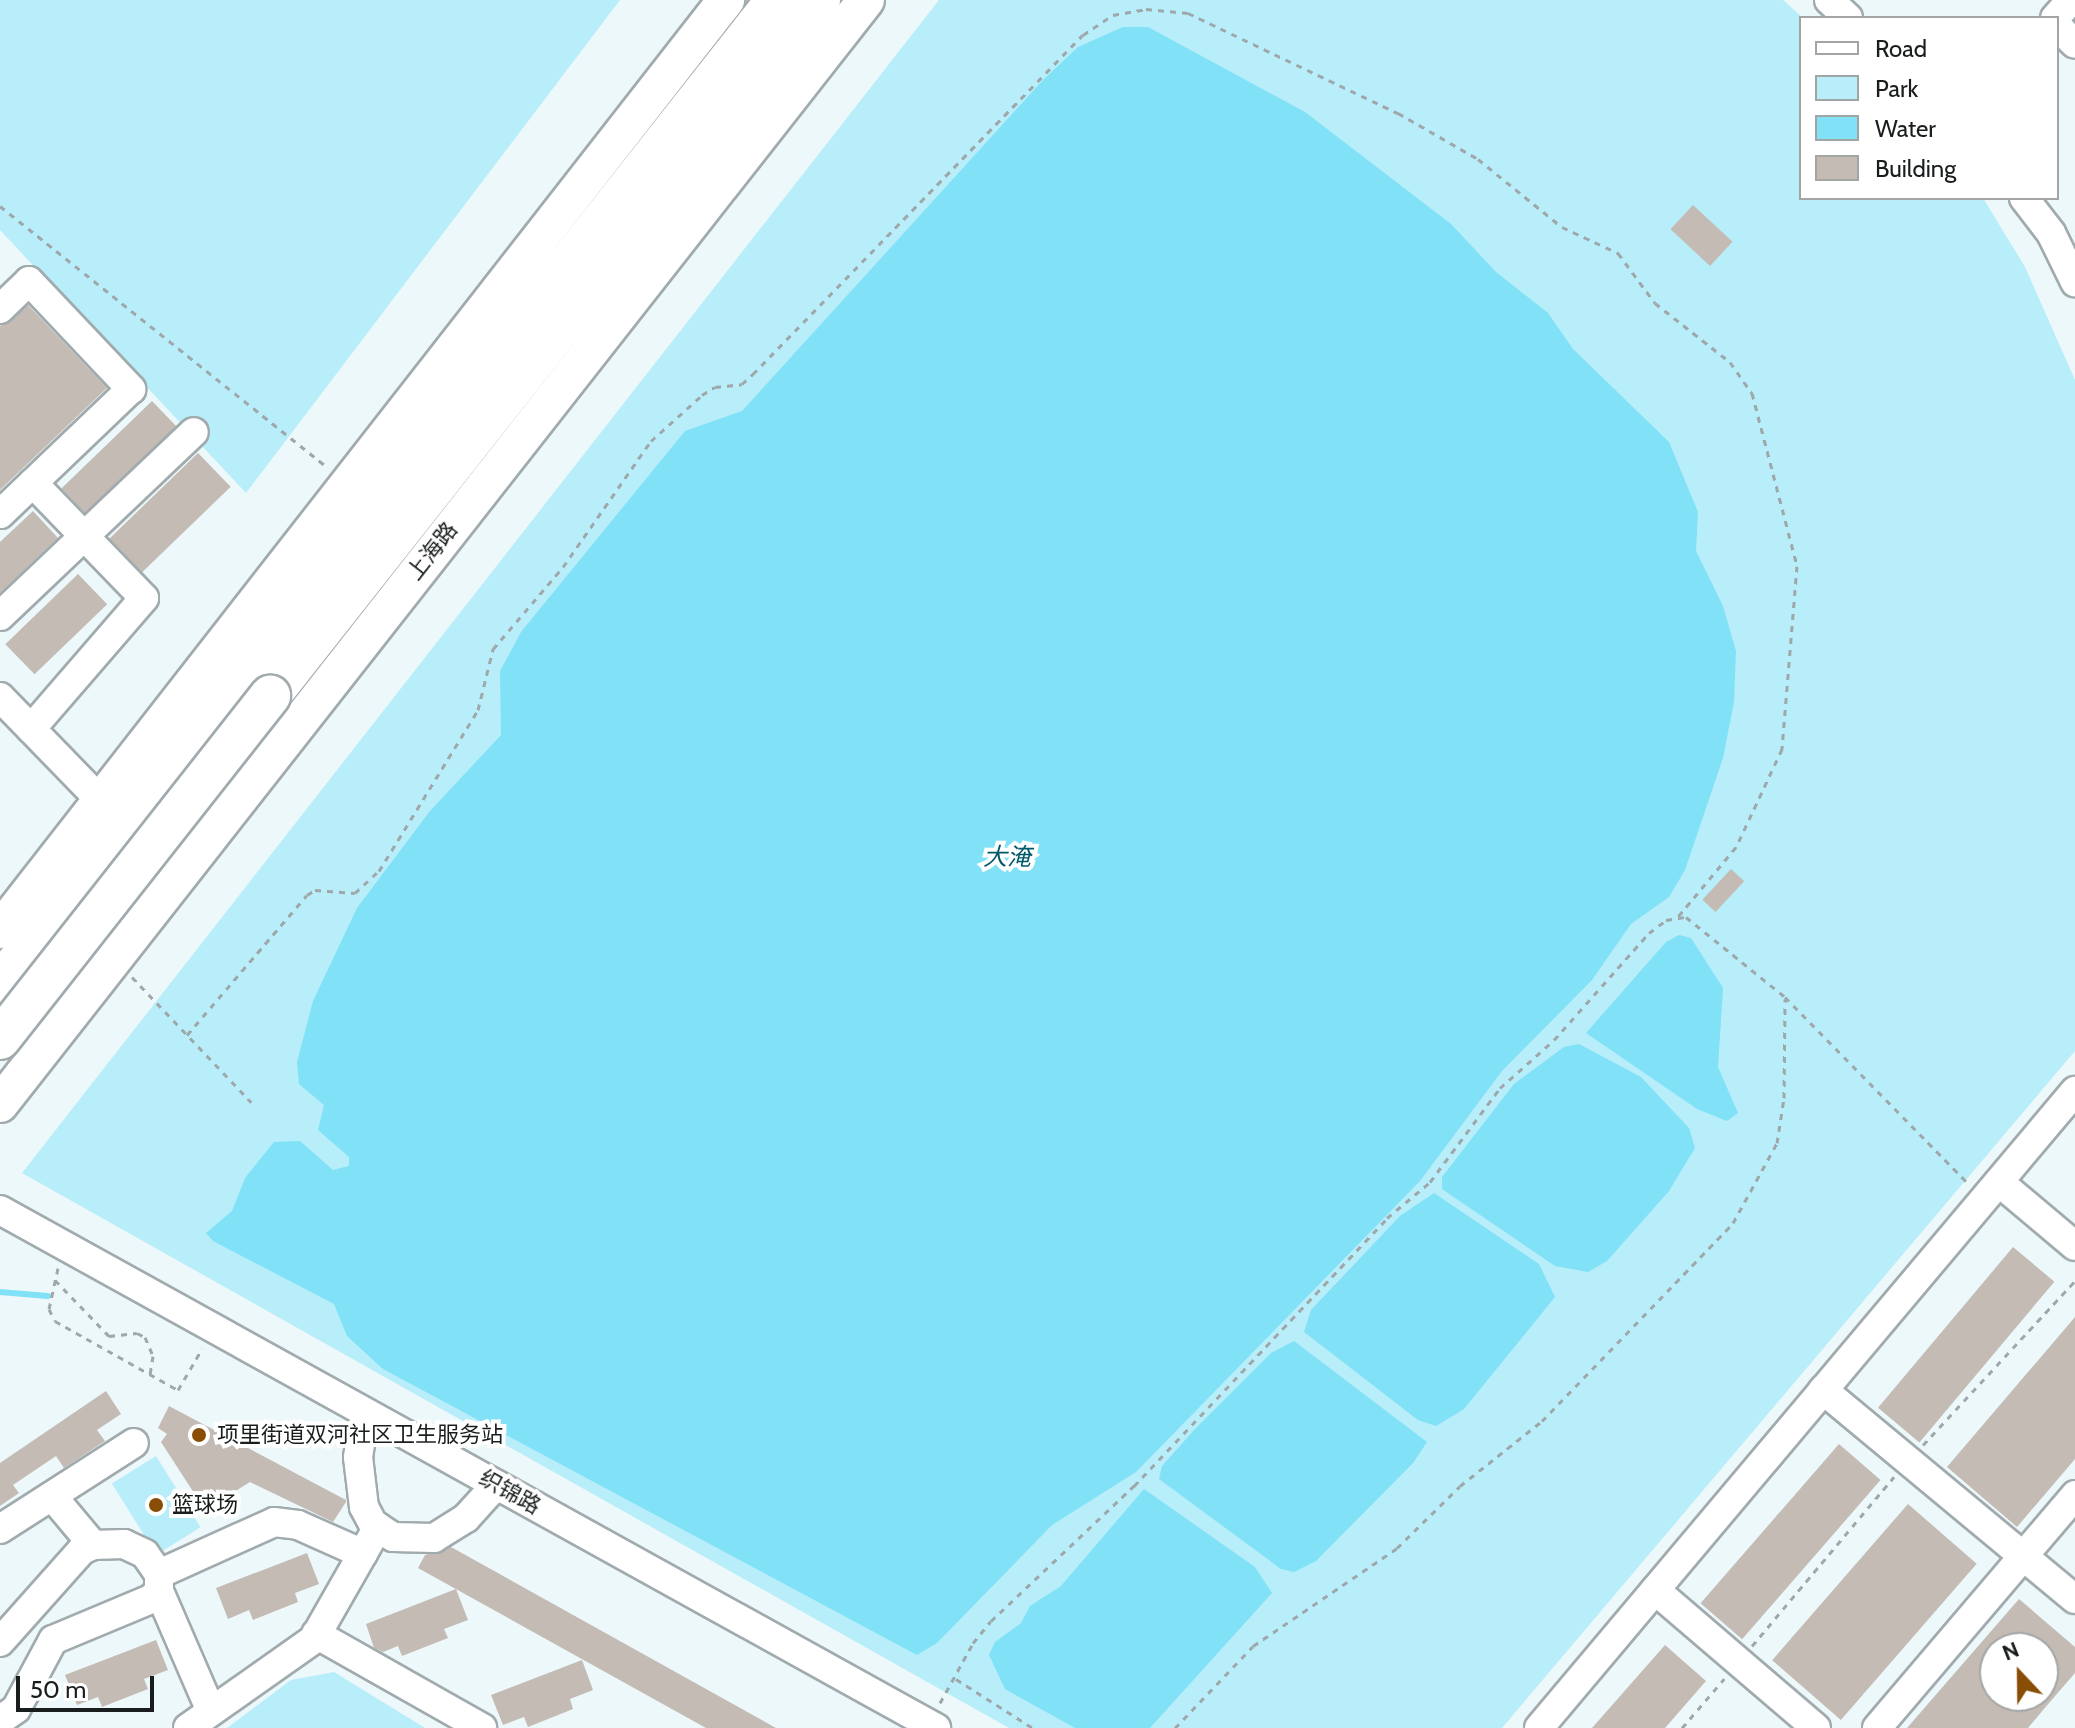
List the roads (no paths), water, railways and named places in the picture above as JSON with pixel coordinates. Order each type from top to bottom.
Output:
[{"type":"highway","name":"上海路","points":[[0,1038],[257,686],[776,0]]},
{"type":"highway","name":"上海路","points":[[0,984],[257,686],[820,0]]},
{"type":"main road","points":[[0,930],[726,0]]},
{"type":"main road","name":"上海路","points":[[0,1104],[866,0]]},
{"type":"main road","points":[[0,1038],[29,1039],[58,1027]]},
{"type":"street","points":[[1829,0],[1846,16]]},
{"type":"street","points":[[2058,11],[2075,44]]},
{"type":"street","points":[[2026,200],[2051,233],[2075,282]]},
{"type":"street","points":[[0,309],[29,281],[131,389],[0,514]]},
{"type":"street","points":[[0,616],[194,432]]},
{"type":"street","points":[[33,483],[144,598],[12,718],[102,802]]},
{"type":"street","points":[[1539,1728],[2075,1091]]},
{"type":"street","points":[[1991,1190],[2075,1246]]},
{"type":"street","name":"织锦路","points":[[0,1210],[931,1726]]},
{"type":"street","points":[[1823,1390],[2075,1599]]},
{"type":"street","points":[[365,1413],[358,1483],[364,1507],[378,1527],[401,1538],[434,1538],[466,1518],[496,1485]]},
{"type":"street","points":[[0,1529],[134,1443]]},
{"type":"street","points":[[1877,1728],[2075,1495]]},
{"type":"street","points":[[52,1496],[93,1545]]},
{"type":"street","points":[[0,1720],[16,1709],[49,1648],[62,1633],[129,1612],[159,1582],[274,1522],[298,1525],[363,1554]]},
{"type":"street","points":[[188,1728],[316,1634],[378,1527]]},
{"type":"street","points":[[49,1648],[6,1624],[82,1550],[93,1545],[124,1544],[145,1554],[211,1711]]},
{"type":"street","points":[[1655,1590],[1816,1728]]},
{"type":"street","points":[[316,1634],[482,1728]]},
{"type":"water","name":"大淹","points":[[1123,27],[1148,27],[1305,112],[1451,224],[1496,272],[1548,313],[1573,349],[1669,442],[1698,512],[1696,551],[1723,606],[1736,651],[1734,702],[1723,758],[1685,870],[1669,897],[1631,924],[1592,980],[1502,1071],[1420,1181],[1136,1472],[1052,1525],[937,1643],[917,1655],[383,1369],[347,1336],[334,1304],[213,1241],[206,1233],[232,1211],[245,1178],[274,1142],[300,1141],[333,1170],[349,1166],[349,1157],[318,1130],[324,1105],[299,1084],[297,1062],[313,1001],[357,908],[430,811],[501,735],[500,671],[521,632],[685,431],[742,411],[1043,80],[1078,47]]},
{"type":"water","points":[[1679,935],[1691,938],[1723,988],[1718,1067],[1738,1113],[1727,1121],[1697,1109],[1586,1033],[1666,942]]},
{"type":"water","points":[[1579,1044],[1641,1077],[1689,1128],[1695,1148],[1669,1191],[1607,1261],[1588,1272],[1555,1266],[1442,1189],[1442,1177],[1514,1084],[1564,1047]]},
{"type":"water","points":[[1434,1193],[1539,1264],[1555,1297],[1464,1409],[1436,1426],[1418,1420],[1304,1332],[1311,1310],[1400,1216]]},
{"type":"water","points":[[1294,1341],[1427,1442],[1413,1463],[1316,1561],[1294,1572],[1281,1569],[1159,1479],[1162,1466],[1195,1429],[1271,1353]]},
{"type":"water","points":[[1144,1489],[1255,1567],[1272,1593],[1150,1728],[1075,1728],[1005,1689],[989,1655],[995,1642],[1021,1623],[1030,1606],[1061,1586]]},
{"type":"waterway","points":[[0,1292],[48,1296]]},
{"type":"place","name":"项里街道双河社区卫生服务站","points":[[199,1435]]},
{"type":"place","name":"篮球场","points":[[156,1505]]}]
